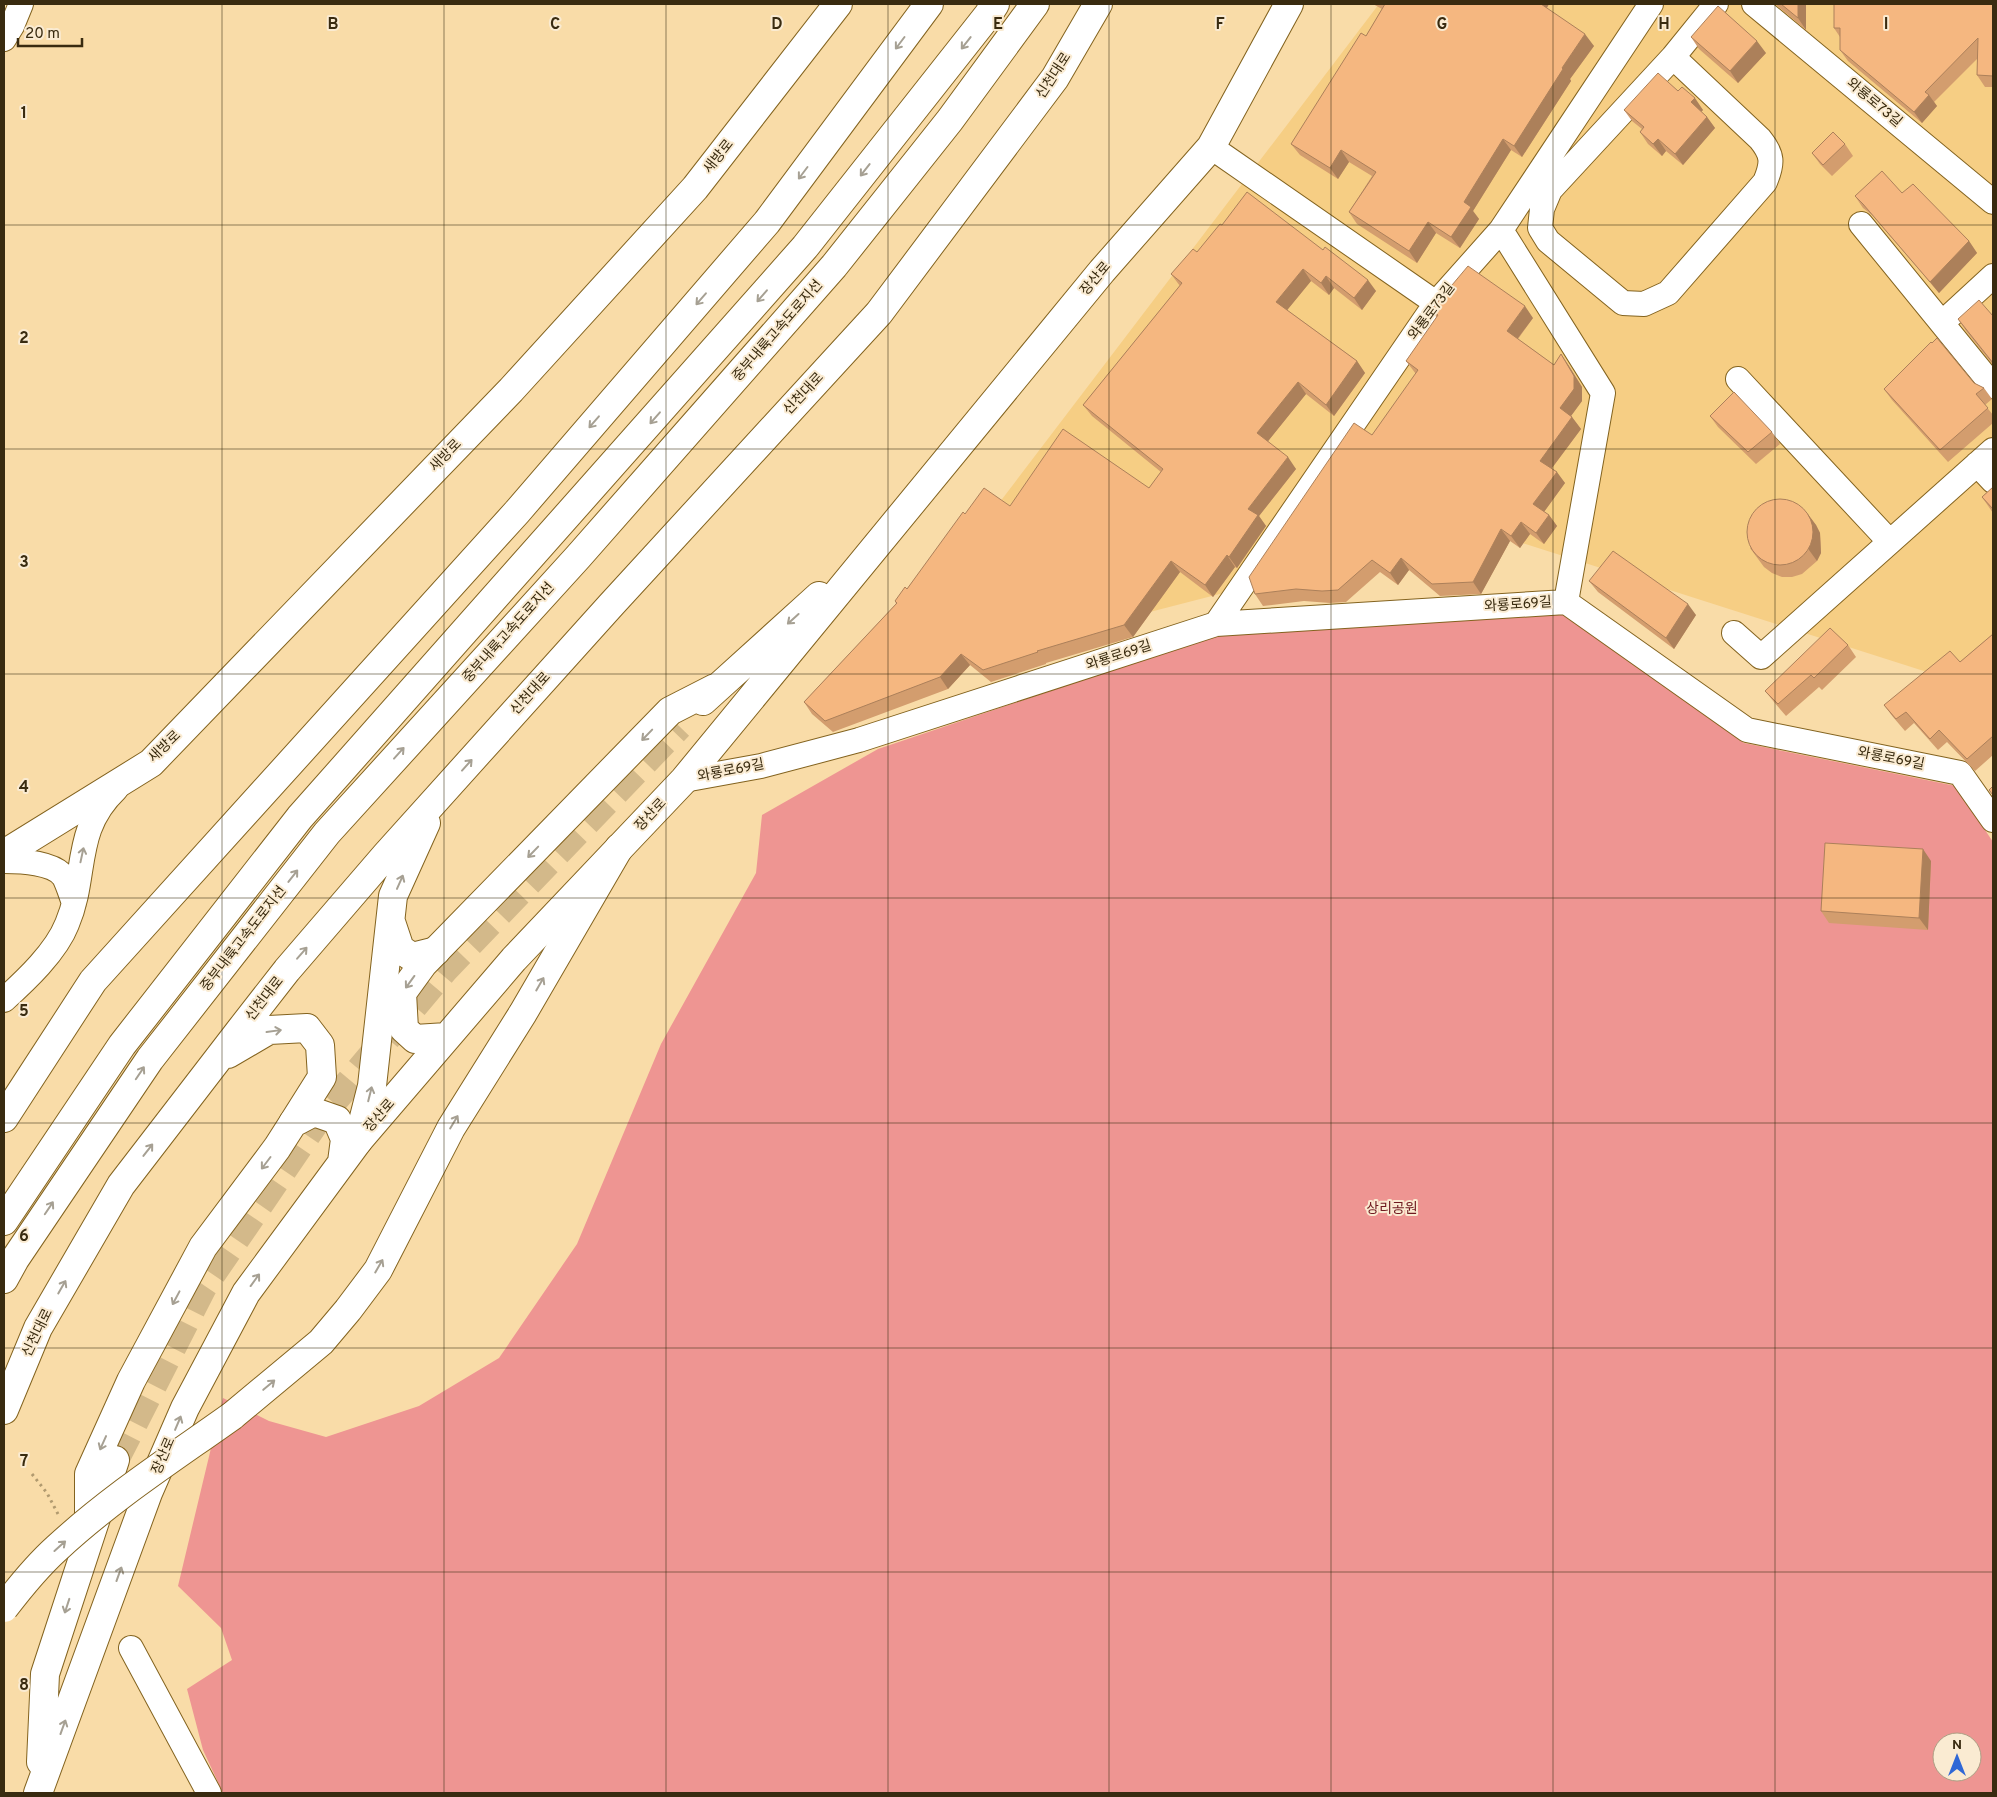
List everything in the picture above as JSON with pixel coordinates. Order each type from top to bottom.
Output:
[{"type":"main road","name":"새방로","points":[[4,854],[151,763],[511,390],[695,188],[838,4]]},
{"type":"main road","points":[[4,1084],[93,982],[517,512],[767,222],[929,4]]},
{"type":"main road","points":[[4,1221],[122,1045],[300,817],[805,247],[995,4]]},
{"type":"main road","name":"중부내륙고속도로지선","points":[[4,1278],[15,1258],[150,1059],[327,833],[584,550],[834,266],[950,120],[1035,4]]},
{"type":"main road","name":"신천대로","points":[[4,1410],[38,1328],[121,1185],[216,1061],[287,970],[440,795],[610,605],[879,313],[1055,78],[1098,4]]},
{"type":"main road","name":"장산로","points":[[39,1791],[148,1493],[185,1408],[246,1293],[350,1152],[514,959],[684,780],[1102,271],[1211,147],[1289,4]]},
{"type":"main road","name":"장산로","points":[[679,726],[715,688],[882,540]]},
{"type":"main road","points":[[447,1037],[415,1039],[404,1030],[402,994],[423,964],[670,711],[715,688]]},
{"type":"main road","points":[[350,1152],[372,1086],[393,896],[440,795]]},
{"type":"main road","points":[[4,1608],[26,1579],[57,1548],[106,1506],[232,1416],[321,1342],[348,1310],[378,1270],[451,1128],[523,1012],[619,848]]},
{"type":"main road","points":[[391,921],[400,949],[412,958],[436,951]]},
{"type":"main road","points":[[4,1118],[93,982]]},
{"type":"main road","points":[[89,1538],[89,1474],[131,1381],[203,1247],[277,1148],[322,1077],[320,1045],[307,1028],[269,1030],[216,1061]]},
{"type":"main road","points":[[293,1123],[314,1112],[337,1120],[350,1152]]},
{"type":"main road","points":[[39,1791],[44,1674],[115,1460]]},
{"type":"street","points":[[4,39],[12,26],[21,4]]},
{"type":"street","name":"와룡로73길","points":[[1216,624],[1436,303],[1501,230],[1651,4]]},
{"type":"street","points":[[1673,57],[1760,139],[1769,150],[1772,167],[1765,182],[1668,293],[1644,304],[1623,303],[1548,241],[1540,228],[1542,209],[1550,190],[1673,57],[1716,4]]},
{"type":"street","name":"와룡로73길","points":[[1754,4],[1993,202]]},
{"type":"street","points":[[1211,147],[1436,303]]},
{"type":"street","points":[[1861,224],[1993,386]]},
{"type":"street","name":"와룡로69길","points":[[1501,230],[1603,393],[1566,602]]},
{"type":"street","points":[[1942,323],[1991,285]]},
{"type":"street","points":[[1738,378],[1890,542]]},
{"type":"street","points":[[1734,633],[1761,657],[1890,542],[1988,465]]},
{"type":"street","name":"와룡로69길","points":[[684,780],[761,766],[859,740],[1216,624],[1566,602],[1747,730],[1960,773],[1993,820]]},
{"type":"street","points":[[4,1000],[23,982],[51,950],[67,925],[74,904],[86,835],[96,812],[129,776]]},
{"type":"street","points":[[4,862],[28,862],[48,868],[63,876],[74,904]]},
{"type":"street","points":[[131,1648],[209,1793]]},
{"type":"path","points":[[32,1474],[47,1493],[58,1514]]},
{"type":"shaded area","points":[[1379,4],[1993,4],[1993,723],[1974,687],[1475,528],[859,687]]},
{"type":"green space","name":"상리공원","points":[[1568,614],[1744,743],[1956,786],[1993,842],[1993,1793],[223,1793],[203,1750],[187,1689],[232,1660],[221,1628],[178,1586],[223,1398],[269,1421],[326,1437],[419,1406],[499,1358],[577,1244],[661,1044],[756,873],[762,815],[878,749],[1216,635]]},
{"type":"building","points":[[1385,4],[1541,4],[1585,34],[1514,146],[1503,139],[1464,202],[1471,207],[1451,237],[1428,222],[1409,251],[1349,212],[1376,172],[1341,150],[1330,168],[1291,144],[1361,33],[1366,36]]},
{"type":"building","points":[[1781,4],[1798,4],[1798,18]]},
{"type":"building","points":[[1834,4],[1993,4],[1993,76],[1977,75],[1978,38],[1925,92],[1929,95],[1914,112],[1840,50],[1840,28],[1834,28]]},
{"type":"building","points":[[1718,6],[1757,41],[1730,71],[1691,37]]},
{"type":"building","points":[[1658,73],[1678,91],[1682,87],[1695,98],[1691,102],[1707,117],[1675,154],[1658,139],[1653,144],[1640,132],[1644,127],[1624,110]]},
{"type":"building","points":[[1833,132],[1845,144],[1823,165],[1812,153]]},
{"type":"building","points":[[1882,171],[1902,193],[1913,184],[1969,241],[1930,282],[1855,196]]},
{"type":"building","points":[[1247,192],[1323,250],[1325,247],[1368,280],[1354,298],[1326,276],[1321,283],[1303,269],[1276,302],[1357,361],[1326,405],[1298,382],[1257,433],[1288,457],[1248,509],[1258,515],[1229,557],[1227,555],[1205,585],[1171,561],[1124,625],[1037,651],[983,670],[961,654],[940,677],[825,721],[804,702],[897,603],[895,601],[905,587],[907,589],[963,512],[965,514],[984,488],[1010,506],[1063,429],[1149,488],[1163,469],[1083,405],[1182,283],[1171,274],[1193,249],[1197,252],[1220,224],[1222,225]]},
{"type":"building","points":[[1468,266],[1525,306],[1507,331],[1554,365],[1561,354],[1574,376],[1574,389],[1560,408],[1572,417],[1540,461],[1557,472],[1533,504],[1549,515],[1536,533],[1521,522],[1511,536],[1501,529],[1473,582],[1432,584],[1401,558],[1390,573],[1372,560],[1338,590],[1296,589],[1255,594],[1249,577],[1354,423],[1372,435],[1418,370],[1406,361],[1438,315],[1431,310]]},
{"type":"building","points":[[1979,300],[1993,316],[1993,363],[1958,319]]},
{"type":"building","points":[[1937,338],[1974,383],[1984,388],[1976,394],[1988,408],[1940,450],[1884,389]]},
{"type":"building","points":[[1734,392],[1772,432],[1748,452],[1710,416]]},
{"type":"building","points":[[1993,487],[1993,509],[1982,497]]},
{"type":"building","points":[[1780,499],[1793,502],[1803,509],[1810,519],[1813,532],[1810,545],[1803,555],[1793,562],[1780,565],[1767,562],[1757,555],[1750,545],[1747,532],[1750,519],[1757,509],[1767,502]]},
{"type":"building","points":[[1613,551],[1688,604],[1666,638],[1589,581]]},
{"type":"building","points":[[1830,628],[1848,645],[1814,678],[1811,675],[1778,704],[1765,691]]},
{"type":"building","points":[[1993,634],[1993,736],[1967,759],[1939,730],[1930,739],[1906,712],[1896,719],[1884,705],[1950,651],[1960,662]]},
{"type":"building","points":[[1993,786],[1993,795],[1989,790]]},
{"type":"building","points":[[1825,843],[1923,849],[1919,918],[1821,911]]},
{"type":"tunnel","points":[[115,1460],[203,1287],[315,1123],[445,969],[679,726]]}]
